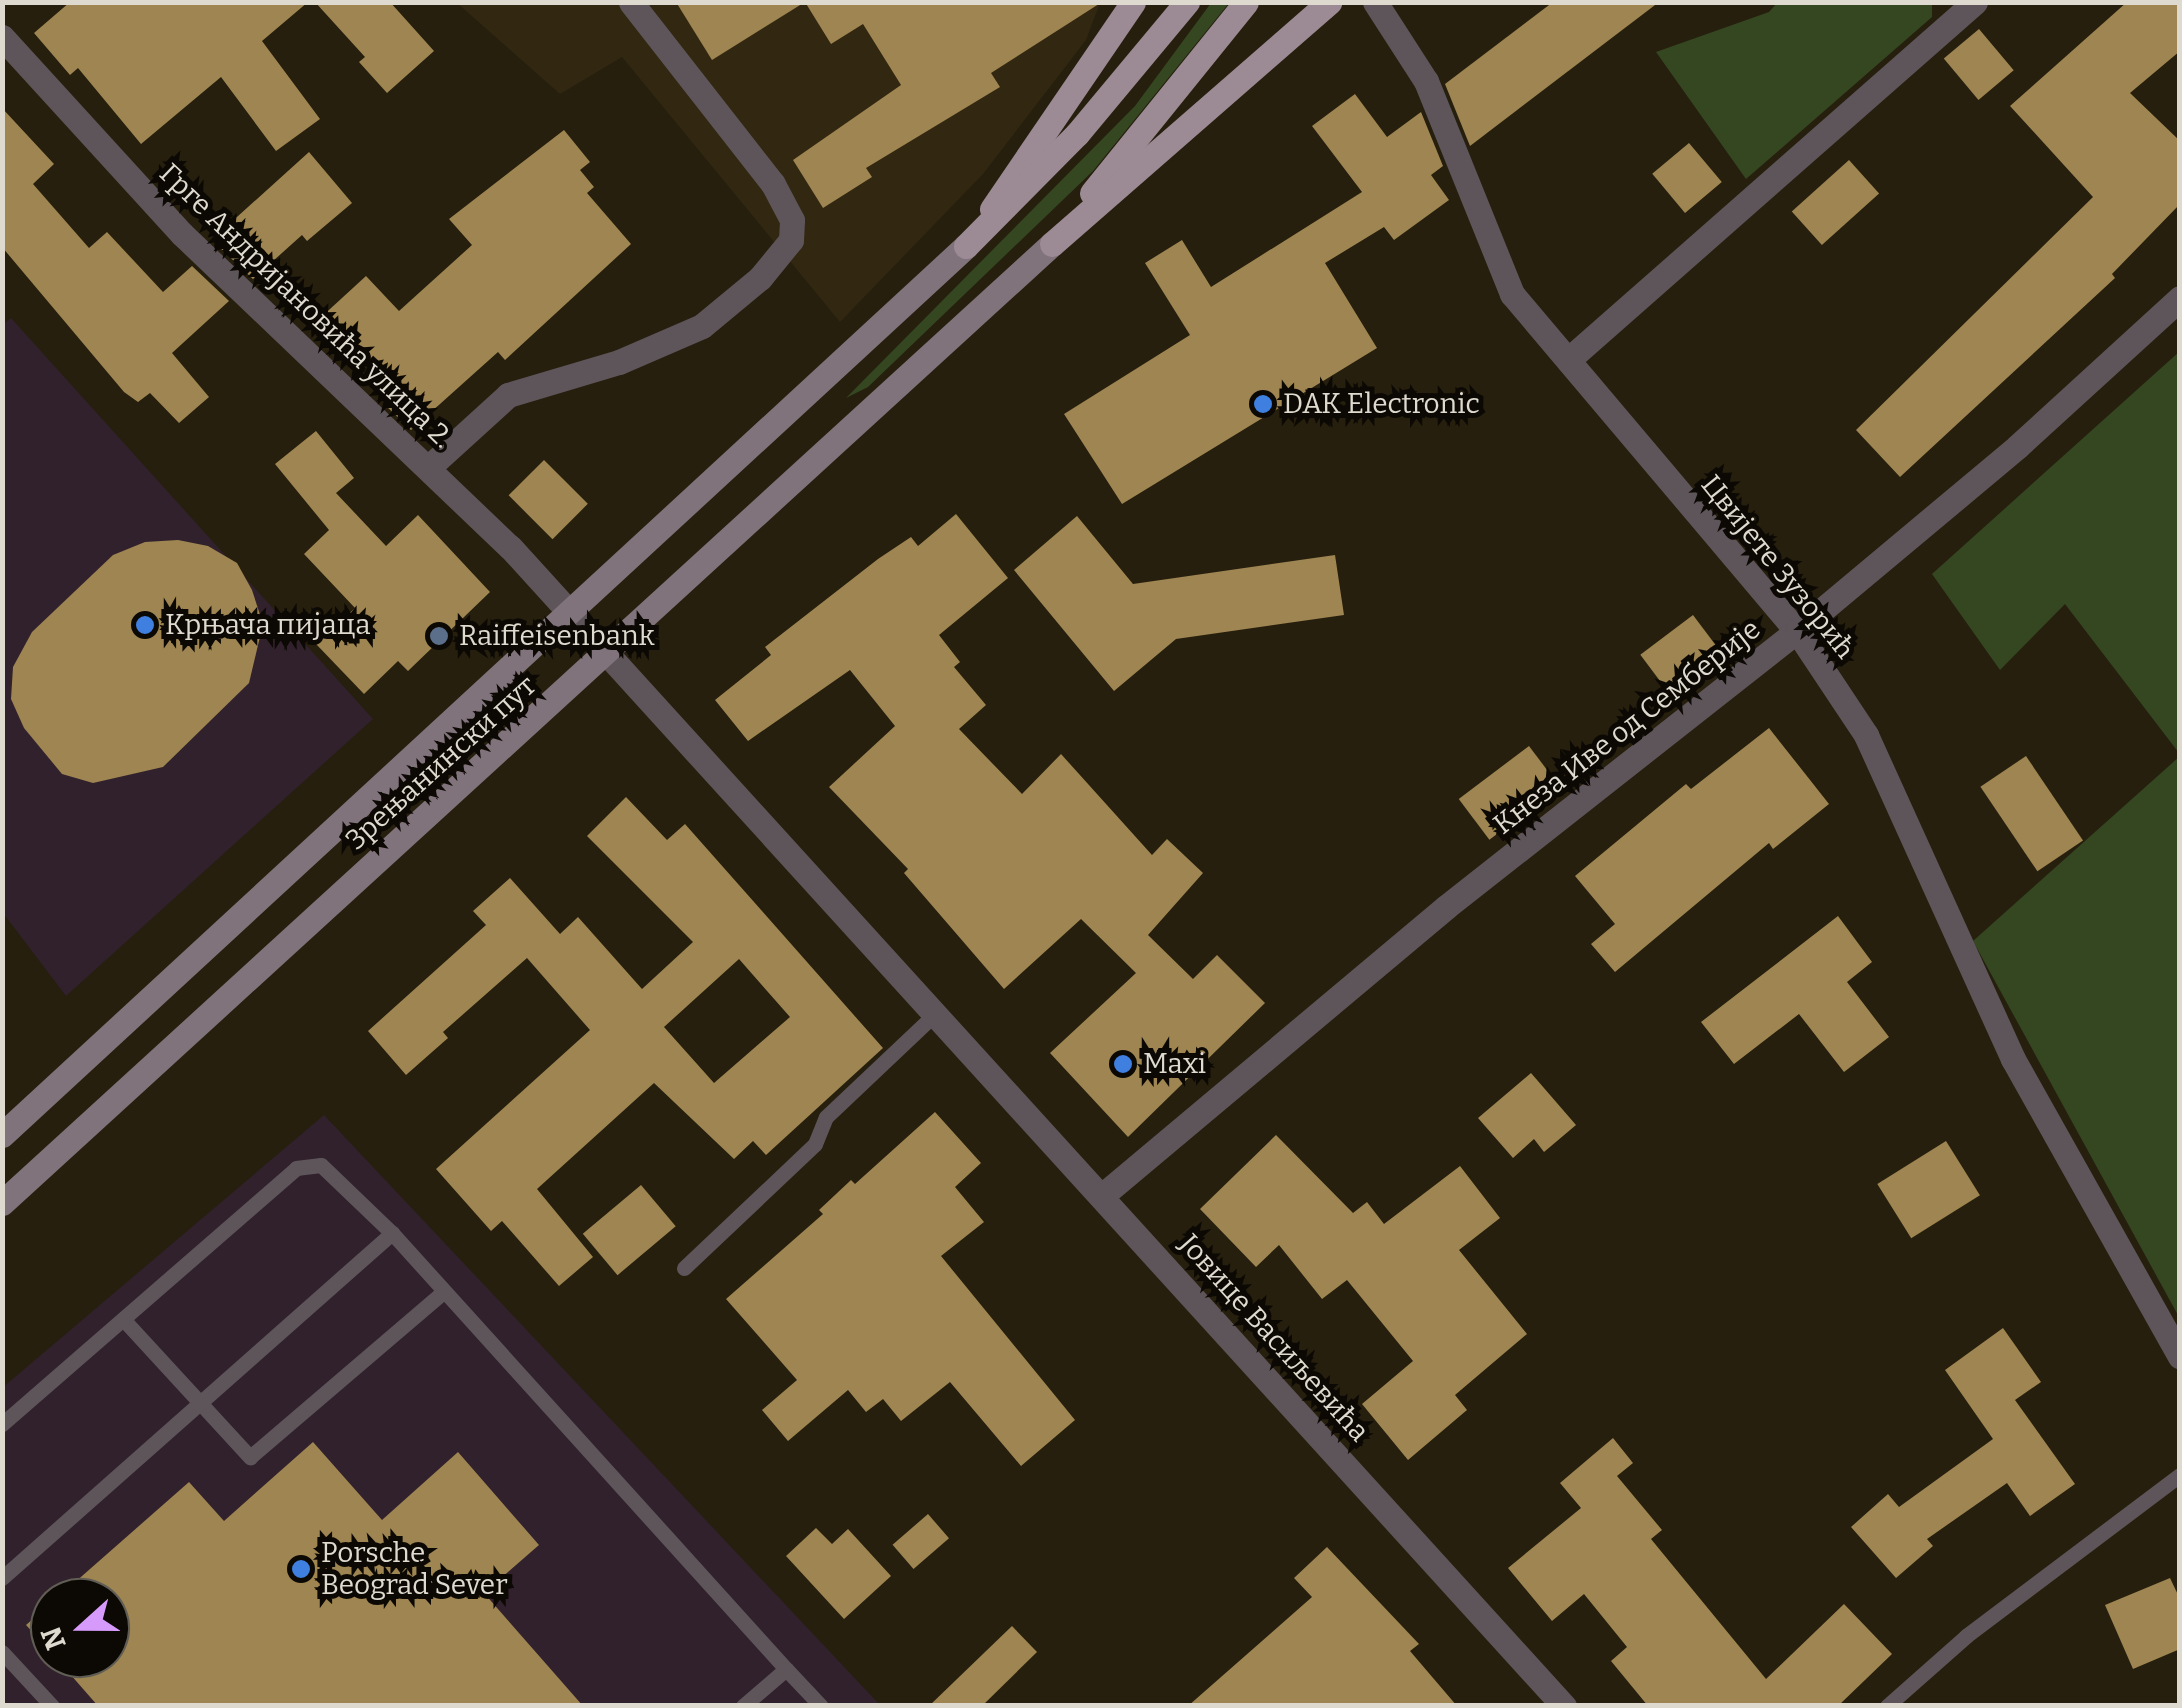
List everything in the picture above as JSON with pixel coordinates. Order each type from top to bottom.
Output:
[{"type":"main road","points":[[966,246],[1133,2]]},
{"type":"main road","points":[[966,246],[1065,148],[1186,2]]},
{"type":"main road","points":[[1052,244],[1246,2]]},
{"type":"main road","points":[[1052,244],[1328,2]]},
{"type":"main road","name":"Зрењанински пут","points":[[2,1203],[1052,244]]},
{"type":"main road","name":"Зрењанински пут","points":[[2,1135],[966,246]]},
{"type":"street","points":[[429,467],[508,395],[620,362],[702,326],[760,278],[791,240],[792,220],[773,184],[632,2]]},
{"type":"street","name":"Цвијете Зузорић","points":[[1375,2],[1432,95],[1502,279],[1797,632],[1866,736],[2013,1059],[2180,1356]]},
{"type":"street","points":[[1568,360],[1974,2]]},
{"type":"street","name":"Грге Андријановића улица 2.","points":[[2,37],[182,234],[429,467],[606,654]]},
{"type":"street","name":"Кнеза Иве од Семберије","points":[[1104,1194],[1446,907],[1797,632],[2018,446],[2180,298]]},
{"type":"street","name":"Јовице Васиљевића","points":[[606,654],[1104,1194],[1564,1706]]},
{"type":"lane","points":[[684,1268],[816,1144],[826,1117],[937,1012]]},
{"type":"lane","points":[[2,1119],[29,1111]]},
{"type":"lane","points":[[2,1424],[296,1168],[321,1165],[340,1178],[392,1233],[821,1706]]},
{"type":"lane","points":[[2,1578],[392,1233]]},
{"type":"lane","points":[[123,1319],[241,1453],[260,1455],[443,1292]]},
{"type":"lane","points":[[1887,1706],[1966,1636],[2180,1475]]},
{"type":"lane","points":[[2,1652],[52,1706]]},
{"type":"lane","points":[[743,1706],[786,1668]]},
{"type":"shaded area","points":[[457,3],[1100,3],[1086,40],[983,174],[840,322],[622,57],[560,94]]},
{"type":"shaded area","name":"Крњача пијаца","points":[[11,318],[373,719],[66,996],[3,913],[2,325]]},
{"type":"shaded area","points":[[324,1115],[880,1705],[3,1705],[2,1388]]},
{"type":"green space","points":[[1211,3],[1229,3],[1093,171],[868,387],[846,398],[1135,106]]},
{"type":"green space","points":[[1777,3],[1932,3],[1932,17],[1746,179],[1656,52],[1769,12]]},
{"type":"green space","points":[[2179,352],[2179,753],[2065,604],[2000,670],[1932,574]]},
{"type":"green space","points":[[2179,757],[2179,1317],[1973,941]]},
{"type":"building","points":[[70,2],[308,2],[262,41],[320,119],[276,151],[221,77],[141,144],[78,68],[70,75],[34,33]]},
{"type":"building","points":[[315,2],[390,2],[434,51],[387,93],[359,62],[365,57]]},
{"type":"building","points":[[676,2],[805,2],[712,60]]},
{"type":"building","points":[[805,2],[1102,2],[991,73],[1000,87],[866,168],[872,177],[823,208],[793,160],[901,85],[863,24],[831,44]]},
{"type":"building","points":[[1553,2],[1659,2],[1470,146],[1445,84]]},
{"type":"building","points":[[2127,2],[2180,2],[2180,51],[2130,93],[2180,141],[2180,204],[2112,274],[2115,278],[1900,477],[1856,430],[2093,197],[2010,106]]},
{"type":"building","points":[[1979,29],[2014,70],[1978,100],[1944,59]]},
{"type":"building","points":[[1355,94],[1387,137],[1421,112],[1443,166],[1431,175],[1449,200],[1394,240],[1384,227],[1325,263],[1377,348],[1122,504],[1064,414],[1190,335],[1145,263],[1182,240],[1211,287],[1362,192],[1312,126]]},
{"type":"building","points":[[2,108],[54,164],[33,184],[89,248],[107,232],[163,292],[192,266],[229,301],[172,353],[209,397],[179,423],[150,393],[138,402],[124,392],[2,247]]},
{"type":"building","points":[[564,130],[590,162],[580,170],[594,187],[587,193],[631,244],[505,360],[498,352],[411,430],[384,404],[399,391],[352,339],[343,347],[318,320],[366,276],[399,311],[472,245],[449,219]]},
{"type":"building","points":[[1689,143],[1722,182],[1685,213],[1652,174]]},
{"type":"building","points":[[309,152],[352,203],[307,241],[302,235],[253,279],[216,244],[216,236]]},
{"type":"building","points":[[1849,160],[1879,193],[1822,245],[1792,212]]},
{"type":"building","points":[[316,431],[354,478],[336,493],[386,546],[418,515],[490,592],[408,671],[398,661],[364,694],[316,644],[355,608],[304,554],[329,530],[275,464]]},
{"type":"building","points":[[544,460],[588,504],[552,539],[509,495]]},
{"type":"building","points":[[956,514],[1008,578],[939,635],[960,662],[954,667],[986,705],[959,729],[1022,794],[1061,754],[1152,855],[1167,839],[1203,873],[1148,935],[1193,979],[1217,955],[1265,1003],[1128,1137],[1050,1053],[1136,973],[1081,919],[1004,989],[904,873],[908,869],[829,787],[895,726],[850,670],[748,741],[715,700],[771,655],[765,647],[878,559],[911,537],[918,546]]},
{"type":"building","points":[[1077,516],[1133,584],[1335,555],[1344,615],[1176,639],[1114,691],[1014,570]]},
{"type":"building","points":[[178,540],[208,546],[237,563],[252,590],[263,624],[249,683],[163,767],[93,783],[62,774],[24,728],[11,699],[13,667],[32,632],[113,555],[145,542]]},
{"type":"building","points":[[1693,615],[1726,659],[1673,699],[1640,655]]},
{"type":"building","points":[[1769,728],[1829,804],[1773,849],[1769,843],[1615,972],[1591,944],[1615,924],[1575,876],[1686,784],[1691,789]]},
{"type":"building","points":[[1529,746],[1560,787],[1489,840],[1459,799]]},
{"type":"building","points":[[2026,756],[2083,841],[2037,871],[1980,787]]},
{"type":"building","points":[[626,797],[667,840],[685,824],[883,1048],[766,1155],[753,1141],[734,1159],[654,1083],[537,1189],[593,1257],[559,1286],[502,1221],[491,1231],[436,1169],[590,1030],[527,958],[443,1032],[448,1038],[406,1075],[368,1031],[486,925],[473,911],[510,878],[560,934],[578,917],[642,989],[693,942],[587,836]],"holes":[[[739,959],[790,1017],[714,1083],[664,1027]]]},
{"type":"building","points":[[1838,916],[1872,962],[1847,982],[1889,1037],[1844,1072],[1799,1014],[1734,1064],[1701,1022]]},
{"type":"building","points":[[1531,1073],[1576,1125],[1544,1152],[1534,1139],[1513,1158],[1478,1118]]},
{"type":"building","points":[[935,1112],[981,1163],[955,1187],[984,1222],[941,1256],[1075,1420],[1021,1466],[950,1382],[901,1421],[883,1399],[866,1412],[848,1390],[788,1441],[762,1410],[797,1380],[726,1299],[823,1214],[819,1210],[851,1180],[855,1184]]},
{"type":"building","points":[[1276,1135],[1353,1213],[1367,1202],[1384,1224],[1460,1166],[1500,1218],[1459,1250],[1527,1334],[1455,1395],[1467,1410],[1408,1460],[1362,1404],[1413,1361],[1347,1280],[1322,1299],[1279,1245],[1256,1267],[1200,1209]]},
{"type":"building","points":[[1946,1141],[1980,1195],[1911,1238],[1877,1184]]},
{"type":"building","points":[[641,1185],[676,1226],[617,1275],[583,1234]]},
{"type":"building","points":[[2003,1328],[2041,1382],[2015,1400],[2075,1484],[2030,1516],[2007,1483],[1927,1539],[1933,1546],[1896,1578],[1851,1527],[1888,1494],[1899,1507],[1993,1439],[1945,1370]]},
{"type":"building","points":[[1613,1438],[1633,1463],[1617,1476],[1662,1530],[1651,1539],[1766,1679],[1844,1604],[1892,1654],[1838,1706],[1648,1706],[1611,1661],[1627,1647],[1584,1594],[1552,1621],[1508,1568],[1581,1508],[1560,1483]]},
{"type":"building","name":"Porsche Beograd Sever","points":[[313,1442],[382,1520],[458,1452],[539,1545],[484,1593],[583,1706],[98,1706],[74,1678],[130,1678],[130,1578],[80,1578],[189,1482],[224,1521]]},
{"type":"building","points":[[928,1514],[949,1538],[914,1569],[893,1545]]},
{"type":"building","points":[[816,1528],[832,1544],[848,1529],[891,1576],[844,1619],[786,1556]]},
{"type":"building","points":[[1327,1547],[1419,1644],[1410,1651],[1457,1706],[1188,1706],[1312,1597],[1294,1578]]},
{"type":"building","points":[[2170,1578],[2180,1599],[2180,1649],[2133,1669],[2105,1605]]},
{"type":"building","points":[[1012,1626],[1037,1652],[982,1706],[929,1706]]},
{"type":"place","name":"DAK Electronic","points":[[1263,404]]},
{"type":"place","name":"Крњача пијаца","points":[[145,625]]},
{"type":"place","name":"Raiffeisenbank","points":[[439,636]]},
{"type":"place","name":"Maxi","points":[[1123,1064]]},
{"type":"place","name":"Porsche Beograd Sever","points":[[301,1569]]}]
